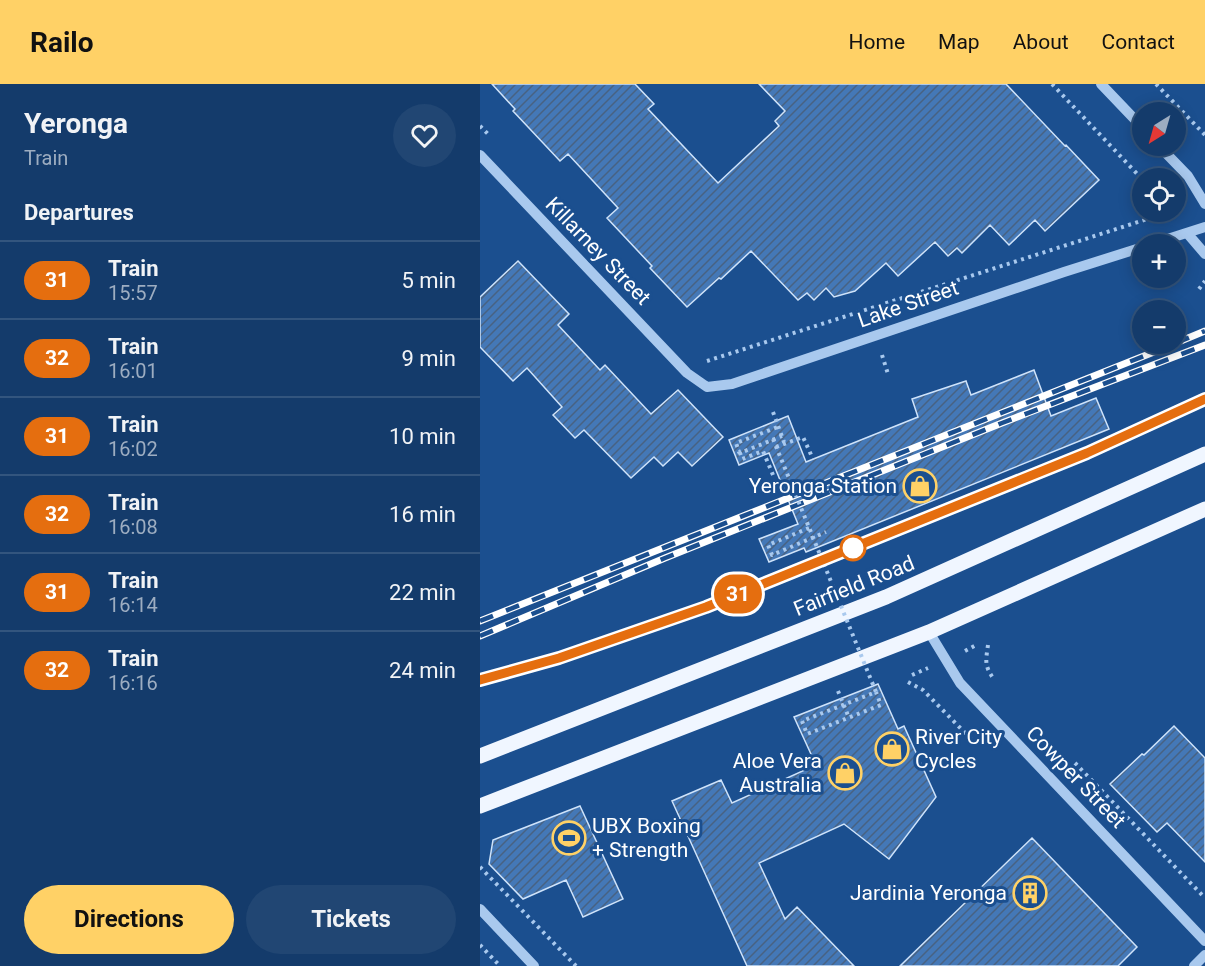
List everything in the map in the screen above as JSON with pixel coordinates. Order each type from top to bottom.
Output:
[{"type":"main road","name":"Fairfield Road","points":[[480,756],[886,597],[1205,454]]},
{"type":"main road","points":[[480,806],[929,632],[1205,509]]},
{"type":"street","points":[[1101,84],[1132,116]]},
{"type":"street","name":"Killarney Street","points":[[480,155],[687,373]]},
{"type":"street","points":[[1169,156],[1188,176],[1205,204]]},
{"type":"street","points":[[1184,234],[1205,227]]},
{"type":"street","points":[[1187,233],[1205,254]]},
{"type":"street","name":"Lake Street","points":[[687,373],[707,387],[732,384],[1132,251]]},
{"type":"street","name":"Cowper Street","points":[[929,632],[960,682],[1205,941]]},
{"type":"street","points":[[480,909],[534,966]]},
{"type":"street","points":[[1194,966],[1205,955]]},
{"type":"path","points":[[1052,84],[1132,168]]},
{"type":"path","points":[[1156,84],[1205,135]]},
{"type":"path","points":[[703,362],[1138,222]]},
{"type":"path","points":[[1198,289],[1205,281]]},
{"type":"path","points":[[880,350],[888,374]]},
{"type":"path","points":[[772,412],[784,442],[791,441]]},
{"type":"path","points":[[778,427],[736,443],[739,452],[773,439],[812,539],[876,692],[881,705],[807,734],[802,721],[876,692]]},
{"type":"path","points":[[773,475],[763,451],[742,459],[740,453],[782,436]]},
{"type":"path","points":[[777,447],[803,436],[813,459]]},
{"type":"path","points":[[809,528],[768,545],[772,555],[826,532]]},
{"type":"path","points":[[807,533],[812,539]]},
{"type":"path","points":[[988,645],[987,669],[993,678]]},
{"type":"path","points":[[909,682],[923,690],[977,745]]},
{"type":"path","points":[[838,690],[849,718]]},
{"type":"path","points":[[1075,763],[1205,898]]},
{"type":"path","points":[[480,867],[576,966]]},
{"type":"path","points":[[480,945],[500,966]]},
{"type":"building","points":[[492,84],[635,84],[654,104],[648,109],[718,183],[779,126],[775,121],[785,111],[759,84],[1006,84],[1099,180],[1045,231],[1035,220],[1009,245],[990,225],[962,253],[957,248],[948,256],[935,242],[898,276],[886,263],[855,291],[834,297],[826,288],[814,300],[807,293],[798,300],[751,251],[687,307],[607,218],[618,208],[568,154],[560,161],[513,111],[515,109]]},
{"type":"building","points":[[518,261],[569,314],[558,325],[600,370],[605,365],[651,414],[678,390],[723,437],[692,466],[678,452],[663,466],[654,457],[631,478],[584,430],[575,438],[553,415],[562,407],[527,368],[513,381],[480,347],[480,297]]},
{"type":"building","points":[[1034,370],[1051,416],[1096,398],[1109,429],[806,552],[804,548],[769,562],[759,539],[798,524],[769,453],[739,465],[729,440],[788,416],[806,462],[918,417],[912,399],[966,381],[971,395]]},
{"type":"building","points":[[878,684],[898,729],[904,726],[936,797],[889,859],[844,824],[759,863],[785,919],[797,907],[854,966],[747,966],[672,801],[721,780],[732,803],[816,765],[794,717]]},
{"type":"building","points":[[1174,726],[1205,758],[1205,862],[1167,823],[1157,832],[1110,784]]},
{"type":"building","points":[[580,806],[623,899],[583,917],[566,880],[523,899],[489,864],[493,840]]},
{"type":"building","name":"Jardinia Yeronga","points":[[1032,838],[1137,947],[1118,966],[900,966]]},
{"type":"railway","points":[[1186,339],[1205,331]]},
{"type":"railway","points":[[480,636],[665,558],[1002,423],[1205,345]]},
{"type":"railway","points":[[480,621],[1149,354]]},
{"type":"railway","points":[[480,680],[559,658],[706,607],[1087,453],[1205,399]]},
{"type":"train","name":"31","points":[[480,680],[559,658],[706,607],[1087,453],[1205,399]]},
{"type":"place","name":"Yeronga Station","points":[[920,486]]},
{"type":"place","name":"River City Cycles","points":[[892,749]]},
{"type":"place","name":"Aloe Vera Australia","points":[[845,773]]},
{"type":"place","name":"UBX Boxing + Strength","points":[[569,838]]},
{"type":"place","name":"Jardinia Yeronga","points":[[1030,893]]}]
